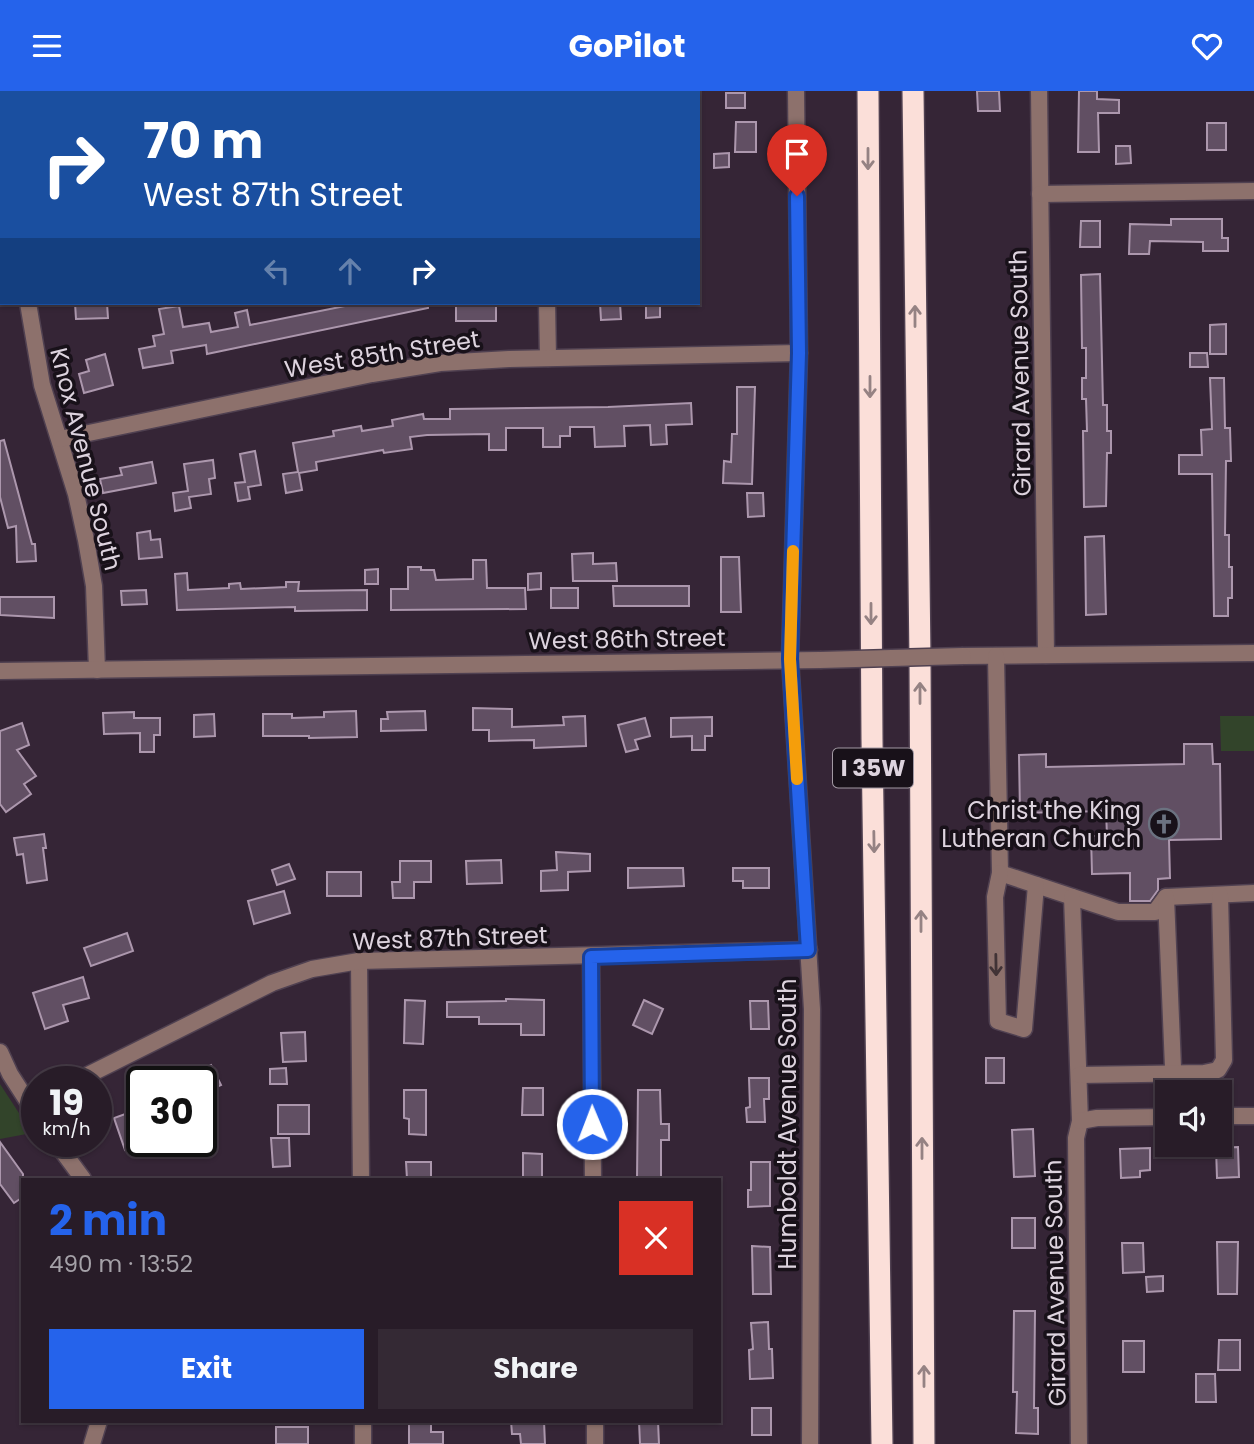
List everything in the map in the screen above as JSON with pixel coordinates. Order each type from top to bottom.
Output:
[{"type":"highway","name":"I 35W","points":[[868,91],[872,726],[882,1444]]},
{"type":"highway","name":"I 35W","points":[[913,91],[920,659],[924,1444]]},
{"type":"street","name":"Humboldt Avenue South","points":[[796,91],[799,353],[790,659],[812,1009],[810,1444]]},
{"type":"street","name":"Girard Avenue South","points":[[1039,91],[1046,655]]},
{"type":"street","points":[[1040,194],[1254,191]]},
{"type":"street","name":"Knox Avenue South","points":[[28,305],[42,385],[76,494],[94,586],[97,670]]},
{"type":"street","points":[[547,305],[548,358]]},
{"type":"street","name":"West 85th Street","points":[[60,439],[440,363],[799,353]]},
{"type":"street","name":"West 86th Street","points":[[0,671],[1254,653]]},
{"type":"street","points":[[996,656],[1000,873],[995,897],[998,1021],[1024,1029],[1036,885]]},
{"type":"street","points":[[1000,873],[1118,912],[1155,912],[1166,897]]},
{"type":"street","points":[[1166,897],[1254,893]]},
{"type":"street","points":[[1079,1075],[1204,1073],[1218,1070],[1224,1060],[1220,895]]},
{"type":"street","name":"Girard Avenue South","points":[[1072,897],[1080,1121],[1076,1138],[1079,1444]]},
{"type":"street","points":[[1166,897],[1174,1080]]},
{"type":"street","name":"West 87th Street","points":[[106,1066],[272,983],[312,969],[359,961],[808,950]]},
{"type":"street","points":[[591,957],[593,1178]]},
{"type":"street","points":[[359,961],[361,1178]]},
{"type":"street","points":[[0,1052],[21,1090]]},
{"type":"street","points":[[1232,1116],[1254,1116]]},
{"type":"street","points":[[1080,1121],[1097,1118],[1155,1117]]},
{"type":"street","points":[[67,1157],[82,1178]]},
{"type":"street","points":[[92,1444],[98,1423]]},
{"type":"street","points":[[363,1423],[363,1444]]},
{"type":"street","points":[[595,1423],[595,1444]]},
{"type":"green space","points":[[1220,716],[1254,716],[1254,751],[1221,751]]},
{"type":"green space","points":[[0,1084],[21,1116],[21,1135],[0,1139]]},
{"type":"building","points":[[977,91],[999,91],[1000,111],[978,111]]},
{"type":"building","points":[[1079,91],[1097,91],[1097,99],[1119,100],[1119,113],[1098,113],[1099,152],[1078,152]]},
{"type":"building","points":[[726,93],[745,93],[745,108],[726,108]]},
{"type":"building","points":[[736,122],[756,122],[756,152],[735,152]]},
{"type":"building","points":[[1207,123],[1226,123],[1226,150],[1207,150]]},
{"type":"building","points":[[1116,146],[1130,146],[1131,163],[1116,164]]},
{"type":"building","points":[[729,153],[729,167],[714,168],[714,154]]},
{"type":"building","points":[[1171,219],[1222,219],[1222,238],[1228,238],[1228,251],[1203,251],[1203,242],[1150,241],[1149,254],[1129,254],[1130,224],[1171,225]]},
{"type":"building","points":[[1081,221],[1100,221],[1100,247],[1080,247]]},
{"type":"building","points":[[1100,274],[1103,405],[1107,405],[1107,431],[1111,431],[1111,453],[1107,453],[1106,506],[1084,507],[1083,431],[1087,431],[1082,378],[1086,378],[1086,348],[1082,348],[1081,275]]},
{"type":"building","points":[[75,305],[107,305],[108,318],[76,319]]},
{"type":"building","points":[[428,305],[428,308],[207,354],[206,345],[171,351],[173,363],[143,368],[139,349],[155,346],[153,336],[164,334],[159,309],[179,306],[183,327],[209,323],[211,332],[238,327],[235,313],[247,310],[250,325],[345,306]]},
{"type":"building","points":[[456,305],[496,305],[496,321],[456,321]]},
{"type":"building","points":[[600,305],[620,305],[621,319],[601,320]]},
{"type":"building","points":[[646,305],[660,305],[660,317],[646,318]]},
{"type":"building","points":[[1226,324],[1226,354],[1210,354],[1210,325]]},
{"type":"building","points":[[1190,353],[1207,353],[1208,367],[1190,367]]},
{"type":"building","points":[[105,354],[113,385],[84,393],[79,374],[89,371],[86,360]]},
{"type":"building","points":[[1210,378],[1224,378],[1225,428],[1230,428],[1231,461],[1226,461],[1225,535],[1229,535],[1229,567],[1232,567],[1232,598],[1228,598],[1228,616],[1214,616],[1212,474],[1179,474],[1179,455],[1202,455],[1201,430],[1212,429]]},
{"type":"building","points":[[737,387],[755,387],[752,484],[723,483],[724,461],[731,462],[732,434],[737,434]]},
{"type":"building","points":[[691,403],[692,424],[666,425],[667,444],[651,445],[650,425],[624,426],[625,446],[595,447],[594,427],[570,427],[570,436],[560,436],[560,447],[543,447],[543,428],[506,428],[506,450],[489,450],[489,434],[410,437],[412,449],[384,453],[383,450],[316,462],[317,470],[299,473],[302,490],[286,493],[283,474],[298,472],[293,443],[334,436],[333,431],[361,426],[362,431],[393,426],[392,420],[423,414],[424,419],[450,419],[450,409]]},
{"type":"building","points":[[4,440],[32,544],[35,544],[36,561],[17,562],[16,526],[8,528],[0,497],[0,441]]},
{"type":"building","points":[[255,451],[261,485],[248,487],[250,499],[238,501],[235,483],[245,482],[240,454]]},
{"type":"building","points":[[213,460],[215,478],[209,479],[211,494],[189,497],[191,508],[175,511],[173,493],[188,491],[184,464]]},
{"type":"building","points":[[152,462],[156,483],[103,493],[100,479],[122,475],[120,468]]},
{"type":"building","points":[[747,493],[763,493],[764,516],[748,517]]},
{"type":"building","points":[[150,531],[151,540],[160,539],[162,557],[139,559],[137,533]]},
{"type":"building","points":[[1104,536],[1106,614],[1086,615],[1085,537]]},
{"type":"building","points":[[593,553],[593,564],[616,563],[617,581],[573,581],[572,554]]},
{"type":"building","points":[[721,557],[739,557],[741,612],[721,612]]},
{"type":"building","points":[[473,560],[486,560],[487,588],[525,588],[526,609],[391,610],[391,589],[408,589],[408,567],[434,570],[436,580],[473,579]]},
{"type":"building","points":[[378,569],[378,584],[365,584],[365,570]]},
{"type":"building","points":[[187,573],[188,590],[229,588],[229,584],[240,583],[241,589],[286,587],[286,582],[299,582],[298,591],[367,590],[367,610],[295,611],[295,607],[177,610],[175,574]]},
{"type":"building","points":[[541,573],[541,589],[528,590],[528,574]]},
{"type":"building","points":[[613,586],[689,586],[689,606],[614,606]]},
{"type":"building","points":[[551,588],[578,588],[578,608],[551,608]]},
{"type":"building","points":[[146,590],[147,604],[122,605],[121,591]]},
{"type":"building","points":[[0,597],[54,597],[54,618],[0,615]]},
{"type":"building","points":[[473,708],[512,709],[512,727],[564,725],[563,717],[585,716],[586,746],[534,748],[534,740],[489,741],[489,730],[473,730]]},
{"type":"building","points":[[356,711],[357,737],[263,736],[263,714],[292,714],[292,718],[324,717],[324,712]]},
{"type":"building","points":[[425,711],[426,730],[381,731],[381,719],[388,719],[387,712]]},
{"type":"building","points":[[134,712],[134,718],[160,718],[160,735],[154,735],[154,752],[140,752],[140,733],[104,734],[103,713]]},
{"type":"building","points":[[214,714],[215,736],[194,737],[194,715]]},
{"type":"building","points":[[712,717],[712,736],[705,736],[705,750],[692,750],[692,736],[671,737],[671,718]]},
{"type":"building","points":[[645,718],[650,736],[635,740],[638,749],[626,752],[618,725]]},
{"type":"building","points":[[22,723],[29,745],[17,750],[36,776],[24,784],[31,794],[6,812],[0,804],[0,731]]},
{"type":"building","name":"Christ the King Lutheran Church","points":[[1184,744],[1212,744],[1213,764],[1220,764],[1221,839],[1169,840],[1170,878],[1158,879],[1158,890],[1150,901],[1130,901],[1130,873],[1092,874],[1091,836],[1107,836],[1106,811],[1020,813],[1019,755],[1046,754],[1046,767],[1184,764]]},
{"type":"building","points":[[44,834],[47,880],[27,883],[23,854],[17,855],[14,838]]},
{"type":"building","points":[[556,852],[590,854],[590,871],[568,872],[568,890],[541,891],[541,871],[557,870]]},
{"type":"building","points":[[501,860],[502,883],[467,884],[466,861]]},
{"type":"building","points":[[400,861],[431,861],[431,882],[414,882],[414,898],[393,898],[392,882],[400,882]]},
{"type":"building","points":[[289,864],[295,879],[277,885],[272,870]]},
{"type":"building","points":[[628,868],[683,868],[684,886],[628,888]]},
{"type":"building","points":[[733,868],[769,868],[769,888],[743,888],[743,881],[733,881]]},
{"type":"building","points":[[327,872],[361,872],[361,896],[327,896]]},
{"type":"building","points":[[284,891],[290,913],[254,924],[248,901]]},
{"type":"building","points":[[127,933],[133,951],[91,966],[84,948]]},
{"type":"building","points":[[83,977],[89,998],[63,1005],[68,1021],[45,1029],[33,993]]},
{"type":"building","points":[[405,1000],[425,1001],[423,1044],[404,1043]]},
{"type":"building","points":[[544,1000],[544,1035],[521,1035],[521,1024],[479,1024],[479,1017],[447,1017],[447,1002]]},
{"type":"building","points":[[644,1000],[663,1009],[652,1034],[633,1025]]},
{"type":"building","points":[[750,1001],[768,1001],[769,1029],[751,1029]]},
{"type":"building","points":[[305,1032],[306,1061],[283,1062],[281,1033]]},
{"type":"building","points":[[986,1058],[1004,1058],[1004,1083],[986,1083]]},
{"type":"building","points":[[286,1068],[287,1084],[270,1084],[270,1069]]},
{"type":"building","points":[[749,1078],[769,1078],[769,1099],[764,1099],[765,1122],[747,1122],[746,1108],[750,1107]]},
{"type":"building","points":[[523,1088],[543,1088],[543,1115],[522,1115]]},
{"type":"building","points":[[404,1090],[426,1090],[426,1135],[409,1134],[409,1119],[404,1118]]},
{"type":"building","points":[[638,1090],[660,1090],[661,1124],[669,1124],[669,1140],[661,1140],[661,1178],[637,1178]]},
{"type":"building","points":[[278,1105],[309,1105],[309,1134],[278,1134]]},
{"type":"building","points":[[126,1114],[126,1150],[125,1150],[114,1118]]},
{"type":"building","points":[[1033,1129],[1035,1176],[1014,1177],[1012,1130]]},
{"type":"building","points":[[271,1138],[289,1138],[290,1166],[273,1167]]},
{"type":"building","points":[[0,1142],[23,1174],[21,1198],[14,1203],[0,1184]]},
{"type":"building","points":[[1232,1147],[1238,1147],[1239,1177],[1217,1178],[1216,1157],[1232,1157]]},
{"type":"building","points":[[1150,1148],[1150,1170],[1140,1171],[1140,1177],[1121,1178],[1120,1149]]},
{"type":"building","points":[[523,1153],[542,1154],[542,1178],[523,1178]]},
{"type":"building","points":[[406,1162],[431,1162],[431,1178],[407,1178]]},
{"type":"building","points":[[751,1162],[770,1162],[770,1206],[748,1207]]},
{"type":"building","points":[[1012,1218],[1035,1218],[1035,1248],[1012,1248]]},
{"type":"building","points":[[1217,1242],[1238,1242],[1237,1294],[1218,1294]]},
{"type":"building","points":[[1122,1243],[1143,1243],[1144,1272],[1123,1273]]},
{"type":"building","points":[[752,1246],[770,1247],[771,1294],[753,1294]]},
{"type":"building","points":[[1163,1276],[1163,1291],[1147,1292],[1146,1277]]},
{"type":"building","points":[[1014,1311],[1035,1311],[1034,1408],[1038,1408],[1038,1434],[1016,1433],[1017,1392],[1013,1392]]},
{"type":"building","points":[[768,1322],[773,1378],[750,1379],[749,1350],[753,1349],[751,1323]]},
{"type":"building","points":[[1219,1340],[1240,1340],[1240,1370],[1218,1370]]},
{"type":"building","points":[[1123,1341],[1144,1341],[1144,1372],[1123,1372]]},
{"type":"building","points":[[1196,1374],[1215,1374],[1216,1402],[1196,1402]]},
{"type":"building","points":[[752,1408],[771,1408],[771,1435],[752,1435]]},
{"type":"building","points":[[409,1423],[431,1423],[431,1432],[443,1432],[443,1444],[409,1444]]},
{"type":"building","points":[[511,1423],[544,1423],[545,1444],[521,1444],[520,1434],[512,1434]]},
{"type":"building","points":[[639,1423],[658,1423],[659,1444],[640,1444]]},
{"type":"building","points":[[276,1427],[308,1427],[308,1444],[276,1444]]},
{"type":"slow traffic","points":[[793,551],[790,659],[797,779]]},
{"type":"place","name":"Christ the King Lutheran Church","points":[[1164,824]]},
{"type":"route","points":[[592,1124],[591,957],[808,950],[790,659],[799,353],[797,196]]}]
